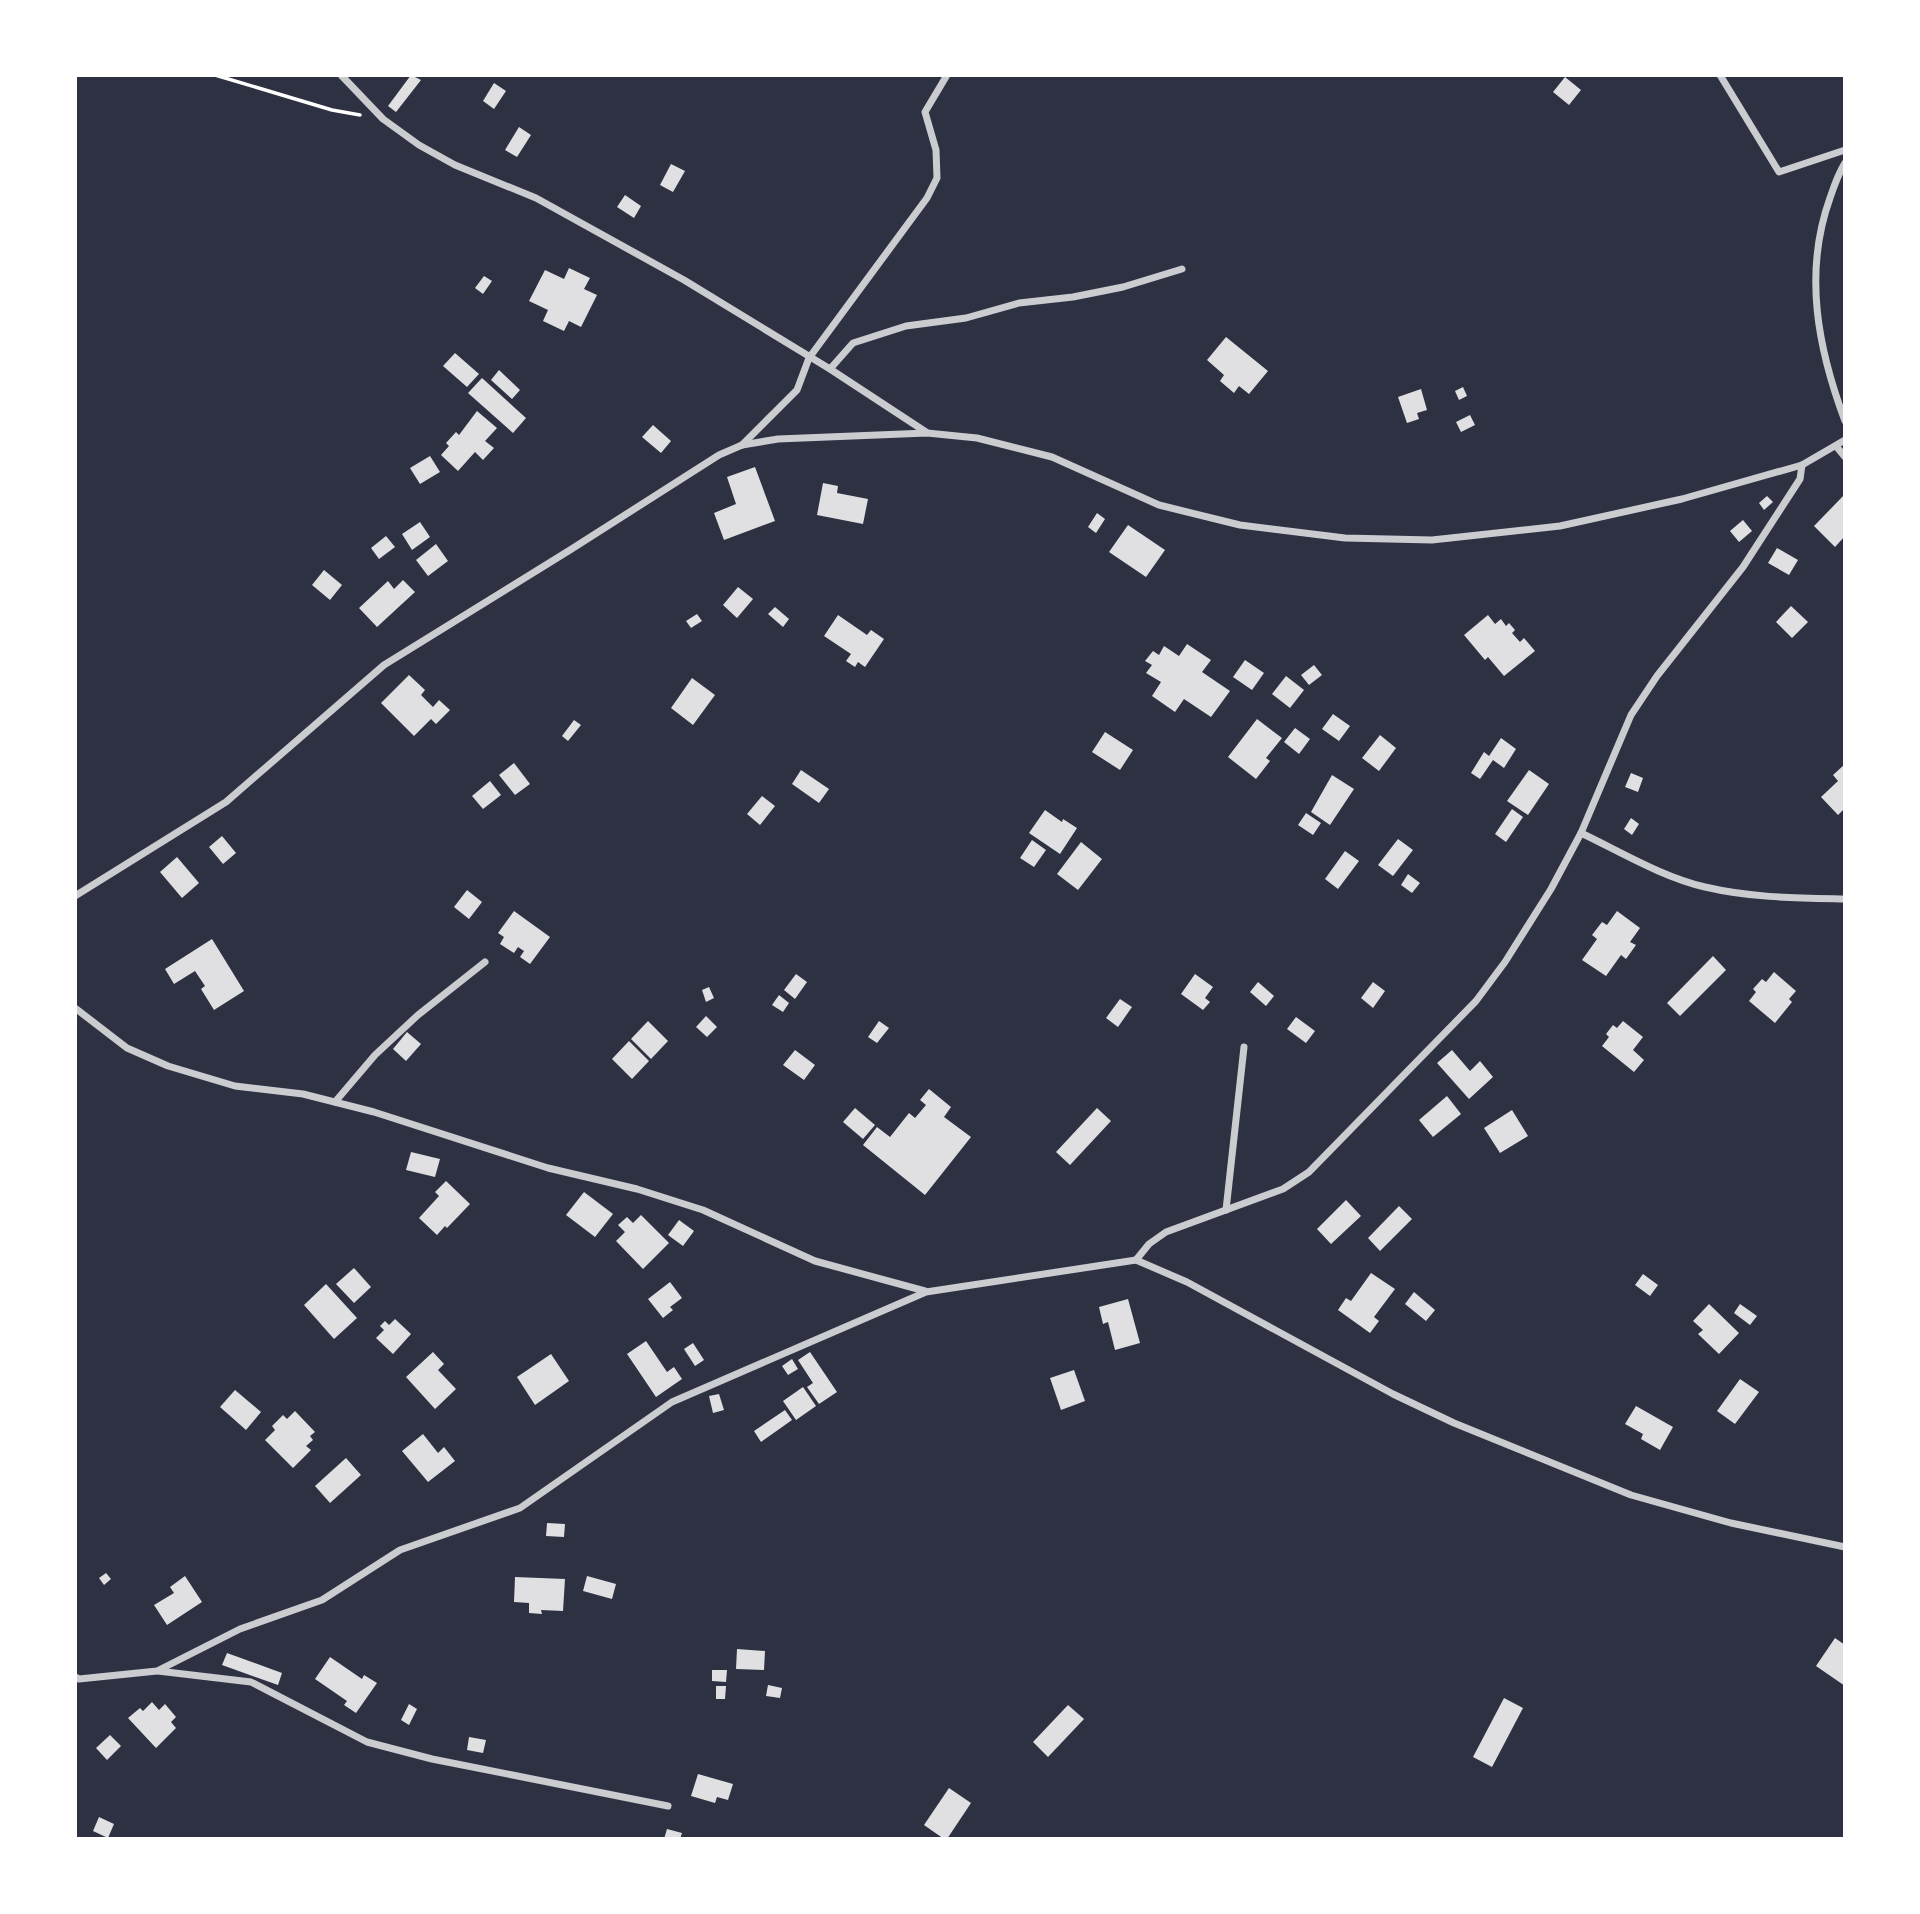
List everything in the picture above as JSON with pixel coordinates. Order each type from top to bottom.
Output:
[{"type":"street","points":[[341,75],[383,119],[419,145],[455,165],[536,198],[684,279],[830,369],[927,433]]},
{"type":"street","points":[[742,444],[797,390],[809,358],[927,198],[937,178],[936,150],[925,112],[947,75]]},
{"type":"street","points":[[1720,75],[1779,172],[1845,150]]},
{"type":"street","points":[[1845,163],[1823,218],[1814,282],[1819,332],[1831,382],[1845,421]]},
{"type":"street","points":[[830,369],[853,343],[906,326],[966,318],[1019,303],[1073,297],[1123,287],[1182,269]]},
{"type":"street","points":[[75,896],[226,802],[384,665],[719,455],[742,444],[792,438],[927,433],[977,438],[1052,457],[1159,505],[1240,525],[1345,538],[1432,540],[1560,526],[1682,499],[1802,465],[1845,440]]},
{"type":"street","points":[[1836,446],[1845,457]]},
{"type":"street","points":[[1136,1260],[1149,1244],[1166,1232],[1283,1189],[1309,1172],[1476,1002],[1551,889],[1581,833],[1631,715],[1657,676],[1743,567],[1800,479],[1802,465]]},
{"type":"street","points":[[1581,833],[1703,887],[1767,898],[1845,899]]},
{"type":"street","points":[[335,1102],[383,1047],[418,1015],[485,962]]},
{"type":"street","points":[[75,1008],[127,1048],[168,1066],[235,1086],[303,1094],[335,1102],[464,1139],[548,1168],[637,1189],[703,1210],[815,1261],[926,1292]]},
{"type":"street","points":[[1226,1210],[1244,1047]]},
{"type":"street","points":[[158,1671],[240,1629],[322,1600],[400,1550],[520,1508],[672,1402],[926,1292],[1136,1260],[1187,1282],[1393,1394],[1454,1423],[1631,1495],[1731,1523],[1845,1547]]},
{"type":"street","points":[[75,1677],[158,1671],[251,1682],[367,1742],[432,1759],[668,1806]]},
{"type":"path","points":[[215,75],[332,110],[383,119]]},
{"type":"building","points":[[411,75],[421,80],[396,112],[388,106]]},
{"type":"building","points":[[1565,77],[1581,90],[1569,105],[1553,92]]},
{"type":"building","points":[[494,83],[506,91],[494,109],[483,101]]},
{"type":"building","points":[[519,127],[531,135],[517,157],[505,150]]},
{"type":"building","points":[[671,164],[685,171],[673,192],[660,185]]},
{"type":"building","points":[[625,195],[641,206],[634,218],[617,207]]},
{"type":"building","points":[[569,268],[590,278],[584,289],[597,295],[581,327],[569,321],[564,331],[543,321],[548,310],[529,301],[545,270],[564,279]]},
{"type":"building","points":[[484,276],[492,281],[483,294],[475,288]]},
{"type":"building","points":[[1226,337],[1268,371],[1249,394],[1239,386],[1234,393],[1220,381],[1224,375],[1207,360]]},
{"type":"building","points":[[455,353],[479,374],[467,387],[443,366]]},
{"type":"building","points":[[499,370],[520,390],[512,399],[491,380]]},
{"type":"building","points":[[482,378],[526,418],[513,433],[468,393]]},
{"type":"building","points":[[1463,387],[1467,396],[1459,400],[1455,391]]},
{"type":"building","points":[[1421,389],[1427,410],[1417,413],[1419,419],[1407,423],[1398,397]]},
{"type":"building","points":[[477,411],[497,428],[485,441],[494,448],[483,460],[475,452],[458,471],[441,455],[449,446],[446,443],[456,432],[459,435]]},
{"type":"building","points":[[1470,415],[1475,425],[1461,432],[1456,422]]},
{"type":"building","points":[[653,425],[671,441],[661,453],[642,437]]},
{"type":"building","points":[[430,456],[440,472],[420,484],[410,468]]},
{"type":"building","points":[[755,467],[775,521],[724,540],[714,513],[736,504],[727,477]]},
{"type":"building","points":[[823,483],[838,486],[837,493],[868,499],[863,524],[817,515]]},
{"type":"building","points":[[1845,494],[1845,536],[1835,547],[1814,526]]},
{"type":"building","points":[[1767,496],[1773,502],[1764,510],[1759,503]]},
{"type":"building","points":[[1097,513],[1105,519],[1096,533],[1088,527]]},
{"type":"building","points":[[1743,520],[1752,531],[1739,542],[1730,531]]},
{"type":"building","points":[[420,522],[430,537],[412,550],[402,534]]},
{"type":"building","points":[[1128,525],[1165,550],[1146,577],[1109,552]]},
{"type":"building","points":[[386,536],[395,547],[379,559],[371,548]]},
{"type":"building","points":[[436,544],[448,561],[428,576],[416,560]]},
{"type":"building","points":[[1777,548],[1798,560],[1789,575],[1768,563]]},
{"type":"building","points":[[324,570],[342,585],[330,600],[312,585]]},
{"type":"building","points":[[403,580],[415,592],[377,627],[359,608],[388,581],[394,589]]},
{"type":"building","points":[[738,587],[753,599],[737,618],[723,605]]},
{"type":"building","points":[[1791,606],[1808,622],[1792,638],[1776,622]]},
{"type":"building","points":[[775,607],[789,619],[783,627],[768,614]]},
{"type":"building","points":[[697,614],[702,621],[691,628],[686,621]]},
{"type":"building","points":[[838,615],[867,635],[871,630],[884,639],[865,667],[858,662],[855,667],[846,661],[851,654],[824,636]]},
{"type":"building","points":[[1488,615],[1495,624],[1501,619],[1506,626],[1509,623],[1515,630],[1512,633],[1520,642],[1524,638],[1535,651],[1504,676],[1488,657],[1485,660],[1464,635]]},
{"type":"building","points":[[1187,644],[1211,660],[1202,672],[1230,691],[1211,717],[1184,699],[1175,712],[1152,696],[1161,682],[1146,673],[1152,665],[1145,661],[1153,651],[1159,655],[1164,646],[1179,656]]},
{"type":"building","points":[[1245,660],[1264,673],[1252,690],[1233,677]]},
{"type":"building","points":[[1314,665],[1322,675],[1309,685],[1301,675]]},
{"type":"building","points":[[409,675],[425,690],[421,695],[433,707],[439,700],[450,710],[436,724],[431,719],[414,736],[381,703]]},
{"type":"building","points":[[1286,676],[1304,690],[1290,708],[1272,694]]},
{"type":"building","points":[[692,678],[715,695],[693,725],[671,708]]},
{"type":"building","points":[[1333,714],[1350,726],[1339,741],[1322,729]]},
{"type":"building","points":[[1257,719],[1282,738],[1266,758],[1270,761],[1256,779],[1228,757]]},
{"type":"building","points":[[574,720],[581,725],[568,741],[562,736]]},
{"type":"building","points":[[1295,728],[1310,739],[1299,754],[1284,742]]},
{"type":"building","points":[[1105,732],[1133,750],[1120,770],[1092,752]]},
{"type":"building","points":[[1380,735],[1396,748],[1379,771],[1362,758]]},
{"type":"building","points":[[1501,738],[1516,749],[1504,768],[1493,760],[1480,779],[1471,773],[1484,752],[1489,756]]},
{"type":"building","points":[[514,763],[530,784],[515,795],[499,775]]},
{"type":"building","points":[[1845,764],[1845,808],[1838,815],[1821,797],[1838,781],[1833,775]]},
{"type":"building","points":[[801,770],[829,789],[819,803],[792,784]]},
{"type":"building","points":[[1529,770],[1549,784],[1528,815],[1507,801]]},
{"type":"building","points":[[1631,773],[1643,778],[1638,792],[1625,787]]},
{"type":"building","points":[[1332,775],[1354,789],[1330,825],[1311,812]]},
{"type":"building","points":[[490,781],[501,795],[483,809],[472,796]]},
{"type":"building","points":[[762,796],[775,806],[760,825],[747,814]]},
{"type":"building","points":[[1512,809],[1523,817],[1506,842],[1495,834]]},
{"type":"building","points":[[1045,810],[1062,822],[1063,819],[1077,828],[1060,854],[1029,833]]},
{"type":"building","points":[[1306,813],[1321,823],[1313,835],[1298,825]]},
{"type":"building","points":[[1631,818],[1639,824],[1632,835],[1624,829]]},
{"type":"building","points":[[222,836],[236,853],[223,864],[209,847]]},
{"type":"building","points":[[1398,839],[1413,850],[1393,876],[1378,865]]},
{"type":"building","points":[[1032,840],[1046,850],[1034,867],[1020,858]]},
{"type":"building","points":[[1081,842],[1102,859],[1078,890],[1057,874]]},
{"type":"building","points":[[1345,851],[1359,861],[1338,889],[1325,879]]},
{"type":"building","points":[[177,857],[199,883],[182,898],[160,872]]},
{"type":"building","points":[[1408,874],[1420,883],[1412,893],[1401,885]]},
{"type":"building","points":[[467,890],[482,902],[469,919],[454,907]]},
{"type":"building","points":[[514,911],[550,937],[530,964],[520,957],[524,951],[518,947],[514,953],[500,944],[504,937],[498,933]]},
{"type":"building","points":[[1617,911],[1640,928],[1630,942],[1636,945],[1626,959],[1621,955],[1606,976],[1582,960],[1597,939],[1592,935],[1602,922],[1607,925]]},
{"type":"building","points":[[212,939],[244,991],[214,1010],[201,989],[205,986],[195,971],[174,984],[165,969]]},
{"type":"building","points":[[1713,956],[1726,970],[1680,1016],[1667,1003]]},
{"type":"building","points":[[1774,972],[1796,991],[1789,999],[1792,1002],[1775,1023],[1749,1001],[1756,992],[1753,989],[1762,979],[1766,982]]},
{"type":"building","points":[[796,974],[807,982],[795,999],[784,990]]},
{"type":"building","points":[[1195,974],[1213,987],[1205,998],[1210,1002],[1203,1010],[1181,994]]},
{"type":"building","points":[[1258,982],[1274,996],[1266,1006],[1250,992]]},
{"type":"building","points":[[1373,982],[1385,991],[1373,1008],[1361,998]]},
{"type":"building","points":[[709,987],[714,998],[706,1002],[702,990]]},
{"type":"building","points":[[779,995],[789,1003],[783,1012],[772,1005]]},
{"type":"building","points":[[1120,999],[1132,1007],[1118,1027],[1106,1018]]},
{"type":"building","points":[[706,1016],[717,1027],[707,1037],[696,1027]]},
{"type":"building","points":[[1296,1017],[1315,1031],[1306,1043],[1287,1029]]},
{"type":"building","points":[[648,1021],[668,1041],[651,1059],[631,1039]]},
{"type":"building","points":[[879,1021],[889,1028],[877,1043],[868,1037]]},
{"type":"building","points":[[1623,1021],[1643,1037],[1633,1050],[1644,1060],[1634,1072],[1602,1046],[1613,1025],[1617,1028]]},
{"type":"building","points":[[407,1032],[421,1044],[406,1061],[393,1049]]},
{"type":"building","points":[[629,1041],[649,1061],[632,1079],[612,1059]]},
{"type":"building","points":[[795,1050],[815,1065],[804,1080],[783,1065]]},
{"type":"building","points":[[1452,1050],[1470,1071],[1480,1061],[1493,1077],[1469,1099],[1437,1063]]},
{"type":"building","points":[[929,1089],[951,1107],[944,1117],[971,1137],[925,1195],[863,1145],[877,1127],[890,1137],[909,1113],[915,1118],[926,1105],[920,1100]]},
{"type":"building","points":[[1447,1096],[1461,1114],[1433,1137],[1419,1120]]},
{"type":"building","points":[[855,1108],[875,1125],[863,1139],[843,1122]]},
{"type":"building","points":[[1097,1108],[1111,1121],[1070,1165],[1056,1152]]},
{"type":"building","points":[[1512,1110],[1528,1136],[1500,1153],[1484,1128]]},
{"type":"building","points":[[411,1152],[440,1159],[435,1177],[406,1170]]},
{"type":"building","points":[[446,1181],[470,1204],[437,1235],[419,1218],[439,1196],[435,1192]]},
{"type":"building","points":[[584,1192],[613,1214],[595,1237],[566,1215]]},
{"type":"building","points":[[1346,1200],[1361,1216],[1331,1244],[1317,1229]]},
{"type":"building","points":[[1399,1206],[1412,1219],[1380,1251],[1368,1238]]},
{"type":"building","points":[[641,1215],[669,1243],[643,1269],[616,1241],[625,1232],[618,1225],[627,1217],[633,1223]]},
{"type":"building","points":[[679,1220],[694,1231],[683,1246],[668,1235]]},
{"type":"building","points":[[354,1268],[371,1287],[354,1303],[336,1284]]},
{"type":"building","points":[[1371,1273],[1395,1289],[1374,1317],[1379,1321],[1370,1333],[1338,1310],[1346,1298],[1351,1301]]},
{"type":"building","points":[[1643,1274],[1658,1285],[1650,1296],[1635,1285]]},
{"type":"building","points":[[670,1282],[682,1298],[670,1307],[673,1310],[663,1318],[648,1299]]},
{"type":"building","points":[[326,1284],[357,1318],[334,1339],[304,1305]]},
{"type":"building","points":[[1414,1292],[1435,1310],[1426,1321],[1405,1304]]},
{"type":"building","points":[[1128,1299],[1140,1343],[1115,1350],[1108,1322],[1103,1324],[1099,1307]]},
{"type":"building","points":[[1709,1304],[1739,1333],[1719,1354],[1698,1334],[1703,1330],[1693,1321]]},
{"type":"building","points":[[1740,1304],[1757,1316],[1750,1325],[1734,1313]]},
{"type":"building","points":[[395,1319],[411,1334],[393,1354],[376,1338],[384,1330],[380,1326],[385,1321],[389,1325]]},
{"type":"building","points":[[646,1341],[667,1372],[674,1367],[682,1379],[656,1397],[627,1354]]},
{"type":"building","points":[[693,1343],[704,1360],[695,1366],[684,1349]]},
{"type":"building","points":[[433,1352],[444,1364],[438,1370],[456,1389],[435,1409],[406,1377]]},
{"type":"building","points":[[810,1352],[837,1392],[819,1404],[807,1387],[813,1383],[798,1360]]},
{"type":"building","points":[[551,1354],[569,1381],[535,1405],[517,1377]]},
{"type":"building","points":[[792,1359],[798,1369],[788,1375],[782,1366]]},
{"type":"building","points":[[1074,1370],[1085,1401],[1061,1410],[1050,1378]]},
{"type":"building","points":[[1740,1379],[1759,1392],[1735,1424],[1717,1411]]},
{"type":"building","points":[[803,1387],[816,1406],[796,1420],[783,1401]]},
{"type":"building","points":[[235,1390],[261,1412],[246,1430],[220,1407]]},
{"type":"building","points":[[719,1394],[724,1410],[713,1413],[709,1396]]},
{"type":"building","points":[[1636,1406],[1673,1427],[1660,1450],[1641,1439],[1643,1434],[1625,1424]]},
{"type":"building","points":[[785,1410],[792,1420],[761,1442],[754,1431]]},
{"type":"building","points":[[295,1411],[315,1432],[310,1436],[313,1440],[306,1446],[311,1450],[293,1468],[265,1440],[275,1430],[272,1426],[283,1415],[287,1419]]},
{"type":"building","points":[[423,1434],[438,1453],[444,1447],[455,1461],[428,1482],[402,1451]]},
{"type":"building","points":[[346,1458],[361,1475],[330,1503],[315,1486]]},
{"type":"building","points":[[547,1523],[565,1524],[564,1537],[546,1536]]},
{"type":"building","points":[[106,1573],[111,1579],[104,1585],[99,1578]]},
{"type":"building","points":[[185,1576],[202,1602],[167,1625],[154,1605],[174,1593],[170,1587]]},
{"type":"building","points":[[587,1576],[616,1584],[612,1599],[583,1591]]},
{"type":"building","points":[[515,1577],[565,1579],[563,1611],[541,1610],[542,1614],[529,1613],[529,1603],[514,1602]]},
{"type":"building","points":[[1835,1638],[1845,1645],[1845,1686],[1816,1666]]},
{"type":"building","points":[[737,1649],[765,1651],[764,1670],[736,1669]]},
{"type":"building","points":[[227,1653],[282,1673],[278,1685],[222,1665]]},
{"type":"building","points":[[330,1657],[362,1679],[364,1675],[377,1683],[356,1713],[344,1705],[347,1701],[315,1679]]},
{"type":"building","points":[[712,1670],[727,1670],[726,1682],[712,1681]]},
{"type":"building","points":[[768,1685],[782,1688],[780,1698],[766,1696]]},
{"type":"building","points":[[716,1686],[726,1686],[725,1699],[716,1699]]},
{"type":"building","points":[[1504,1698],[1523,1708],[1492,1767],[1473,1757]]},
{"type":"building","points":[[152,1702],[159,1710],[165,1704],[176,1717],[171,1722],[176,1728],[156,1748],[128,1718],[140,1708],[143,1711]]},
{"type":"building","points":[[409,1704],[417,1709],[409,1725],[401,1720]]},
{"type":"building","points":[[1068,1705],[1084,1719],[1048,1757],[1033,1742]]},
{"type":"building","points":[[110,1735],[121,1746],[107,1760],[96,1748]]},
{"type":"building","points":[[469,1737],[486,1740],[483,1753],[467,1750]]},
{"type":"building","points":[[698,1774],[733,1784],[728,1800],[717,1797],[715,1803],[691,1796]]},
{"type":"building","points":[[949,1788],[971,1803],[947,1839],[944,1839],[924,1825]]},
{"type":"building","points":[[99,1817],[114,1824],[108,1838],[93,1831]]},
{"type":"building","points":[[667,1829],[682,1833],[680,1839],[664,1839]]}]
